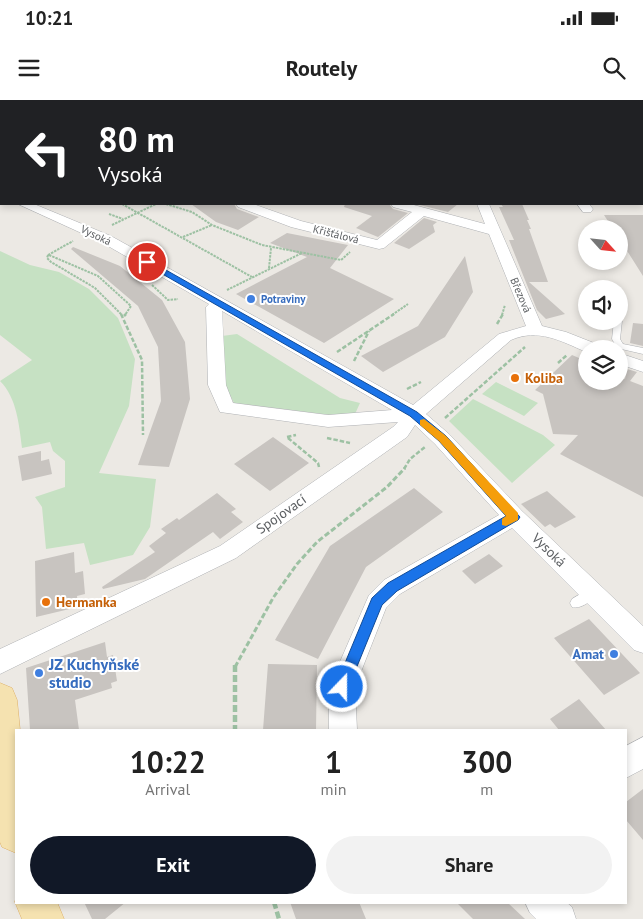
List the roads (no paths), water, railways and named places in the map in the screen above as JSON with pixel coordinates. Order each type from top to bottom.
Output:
[{"type":"main road","points":[[0,700],[9,802],[15,828]]},
{"type":"street","name":"Vysoká","points":[[26,205],[106,239],[414,414],[442,439],[584,597],[643,642]]},
{"type":"street","name":"Křišťálová","points":[[245,205],[296,224],[379,245],[422,211]]},
{"type":"street","points":[[400,205],[494,232]]},
{"type":"street","name":"Březová","points":[[483,205],[532,337],[560,335],[578,343]]},
{"type":"street","points":[[214,302],[217,386],[226,408],[328,421],[414,414]]},
{"type":"street","name":"Spojovací","points":[[0,662],[228,552],[400,432],[414,414],[505,337],[524,330],[532,337]]},
{"type":"street","points":[[628,361],[643,367]]},
{"type":"street","points":[[343,729],[342,687],[377,602],[392,587],[514,517]]},
{"type":"street","points":[[627,763],[643,751]]},
{"type":"street","points":[[543,904],[560,919]]},
{"type":"lane","points":[[617,330],[616,339],[620,346],[643,351]]},
{"type":"place","name":"Potraviny","points":[[251,299]]},
{"type":"place","name":"Koliba","points":[[515,378]]},
{"type":"place","name":"Hermanka","points":[[46,602]]},
{"type":"place","name":"Amat","points":[[614,654]]},
{"type":"place","name":"JZ Kuchyňské studio","points":[[39,673]]}]
